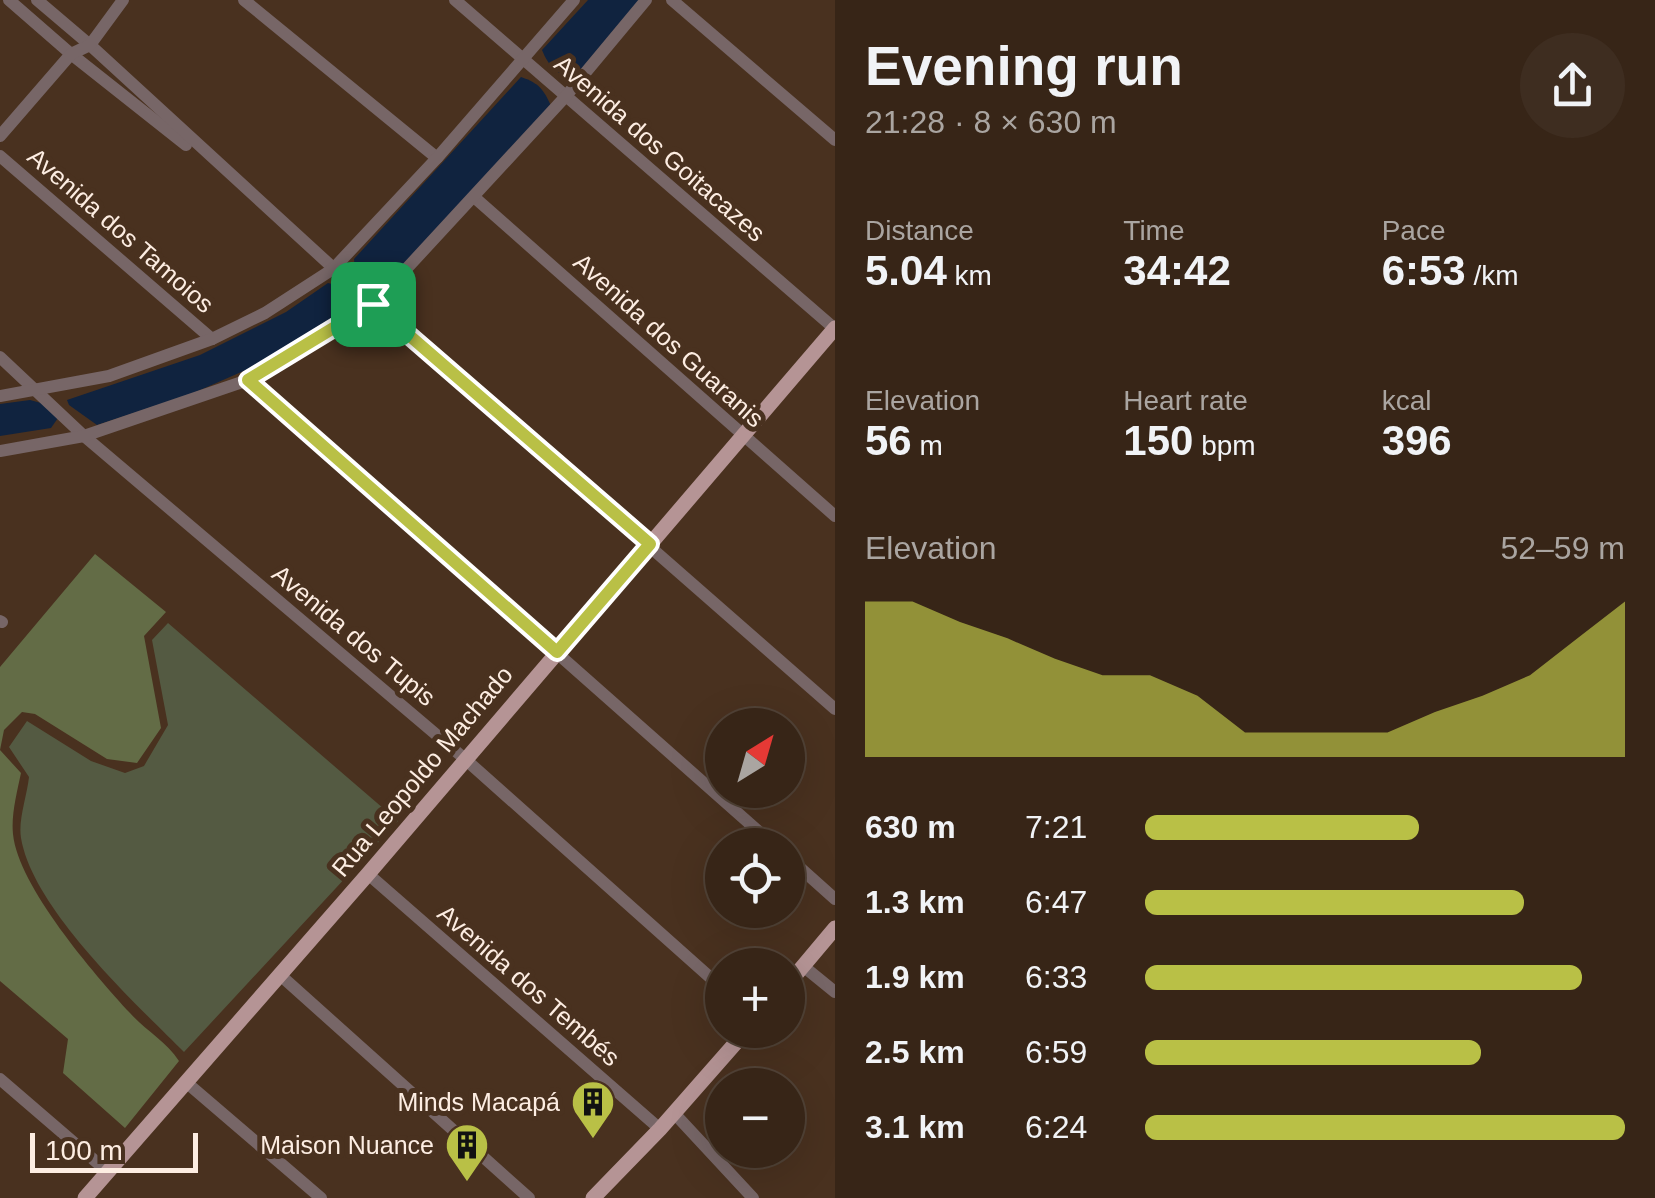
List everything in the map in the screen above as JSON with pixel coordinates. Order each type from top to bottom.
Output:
[{"type":"main road","name":"Rua Leopoldo Machado","points":[[85,1198],[835,329]]},
{"type":"main road","points":[[805,964],[835,928]]},
{"type":"main road","points":[[593,1198],[731,1048]]},
{"type":"street","points":[[9,0],[251,196]]},
{"type":"street","points":[[37,0],[369,301],[835,710]]},
{"type":"street","points":[[0,136],[71,54],[90,45],[123,0]]},
{"type":"street","points":[[244,0],[437,158]]},
{"type":"street","name":"Avenida dos Goitacazes","points":[[455,0],[835,329]]},
{"type":"street","points":[[0,396],[109,376],[212,339],[337,272],[574,0]]},
{"type":"street","points":[[0,451],[82,434],[248,380],[369,301],[474,197],[646,0]]},
{"type":"street","points":[[672,0],[835,140]]},
{"type":"street","name":"Avenida dos Tamoios","points":[[0,156],[212,339]]},
{"type":"street","name":"Avenida dos Guaranis","points":[[474,197],[835,516]]},
{"type":"street","name":"Avenida dos Tupis","points":[[0,357],[82,434],[465,759],[705,973]]},
{"type":"street","points":[[248,380],[755,828]]},
{"type":"street","points":[[805,872],[835,899]]},
{"type":"street","name":"Avenida dos Tembés","points":[[368,874],[660,1129]]},
{"type":"street","points":[[805,968],[835,992]]},
{"type":"street","points":[[280,974],[529,1198]]},
{"type":"street","points":[[0,1079],[108,1172]]},
{"type":"street","points":[[187,1083],[321,1198]]},
{"type":"street","points":[[674,1113],[753,1198]]},
{"type":"green space","points":[[95,554],[166,612],[144,636],[161,728],[137,763],[107,759],[35,714],[22,712],[4,730],[0,750],[0,667]]},
{"type":"green space","points":[[168,623],[398,821],[184,1052],[88,953],[44,894],[29,866],[20,831],[29,777],[9,747],[27,721],[91,761],[125,773],[144,766],[168,725],[152,640]]},
{"type":"green space","points":[[0,750],[21,773],[13,834],[28,878],[97,976],[179,1061],[125,1128],[63,1073],[68,1039],[0,981]]},
{"type":"water","points":[[588,0],[639,0],[573,79],[554,69],[542,50]]},
{"type":"water","points":[[521,77],[540,88],[551,106],[388,285],[376,287],[355,271],[354,259]]},
{"type":"water","points":[[328,283],[344,287],[352,310],[275,357],[189,395],[97,425],[69,405],[67,400],[200,355],[286,312]]},
{"type":"water","points":[[30,400],[41,403],[58,418],[51,428],[0,436],[0,404]]},
{"type":"place","name":"Minds Macapá","points":[[593,1140]]},
{"type":"place","name":"Maison Nuance","points":[[467,1183]]},
{"type":"route","points":[[373,304],[650,544],[557,652],[248,380],[373,304]]}]
